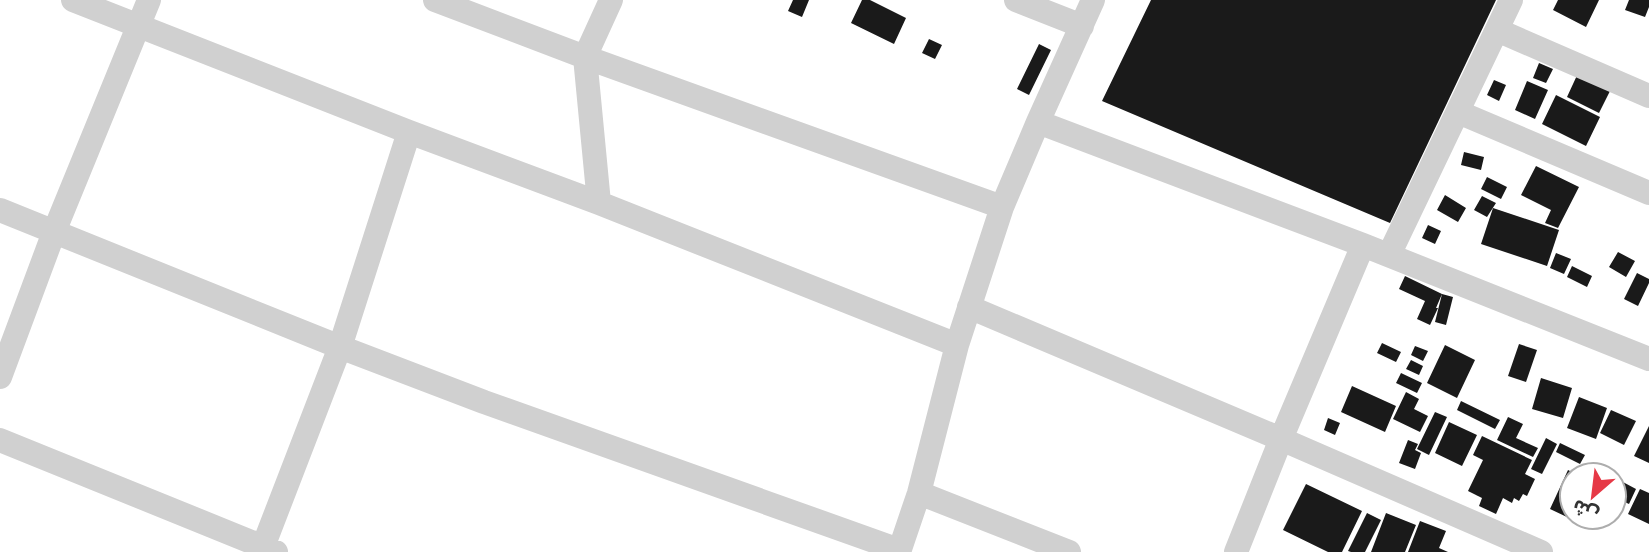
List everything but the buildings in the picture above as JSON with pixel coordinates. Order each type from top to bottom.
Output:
[{"type":"street","points":[[73,0],[409,132],[599,202],[957,345]]},
{"type":"street","points":[[0,377],[54,232],[149,0]]},
{"type":"street","points":[[435,0],[1002,208]]},
{"type":"street","points":[[599,202],[585,57],[611,0]]},
{"type":"street","points":[[1016,0],[1082,26]]},
{"type":"street","points":[[0,209],[340,347],[484,402],[899,551],[919,493],[957,345],[1002,208],[1093,0]]},
{"type":"street","points":[[1389,255],[1511,0]]},
{"type":"street","points":[[1497,30],[1649,96]]},
{"type":"street","points":[[1458,112],[1649,193]]},
{"type":"street","points":[[1038,121],[1389,255],[1649,359]]},
{"type":"street","points":[[0,439],[267,550],[340,347],[409,132]]},
{"type":"street","points":[[1236,552],[1363,245]]},
{"type":"street","points":[[969,307],[1541,552]]},
{"type":"street","points":[[919,493],[1069,552]]}]
